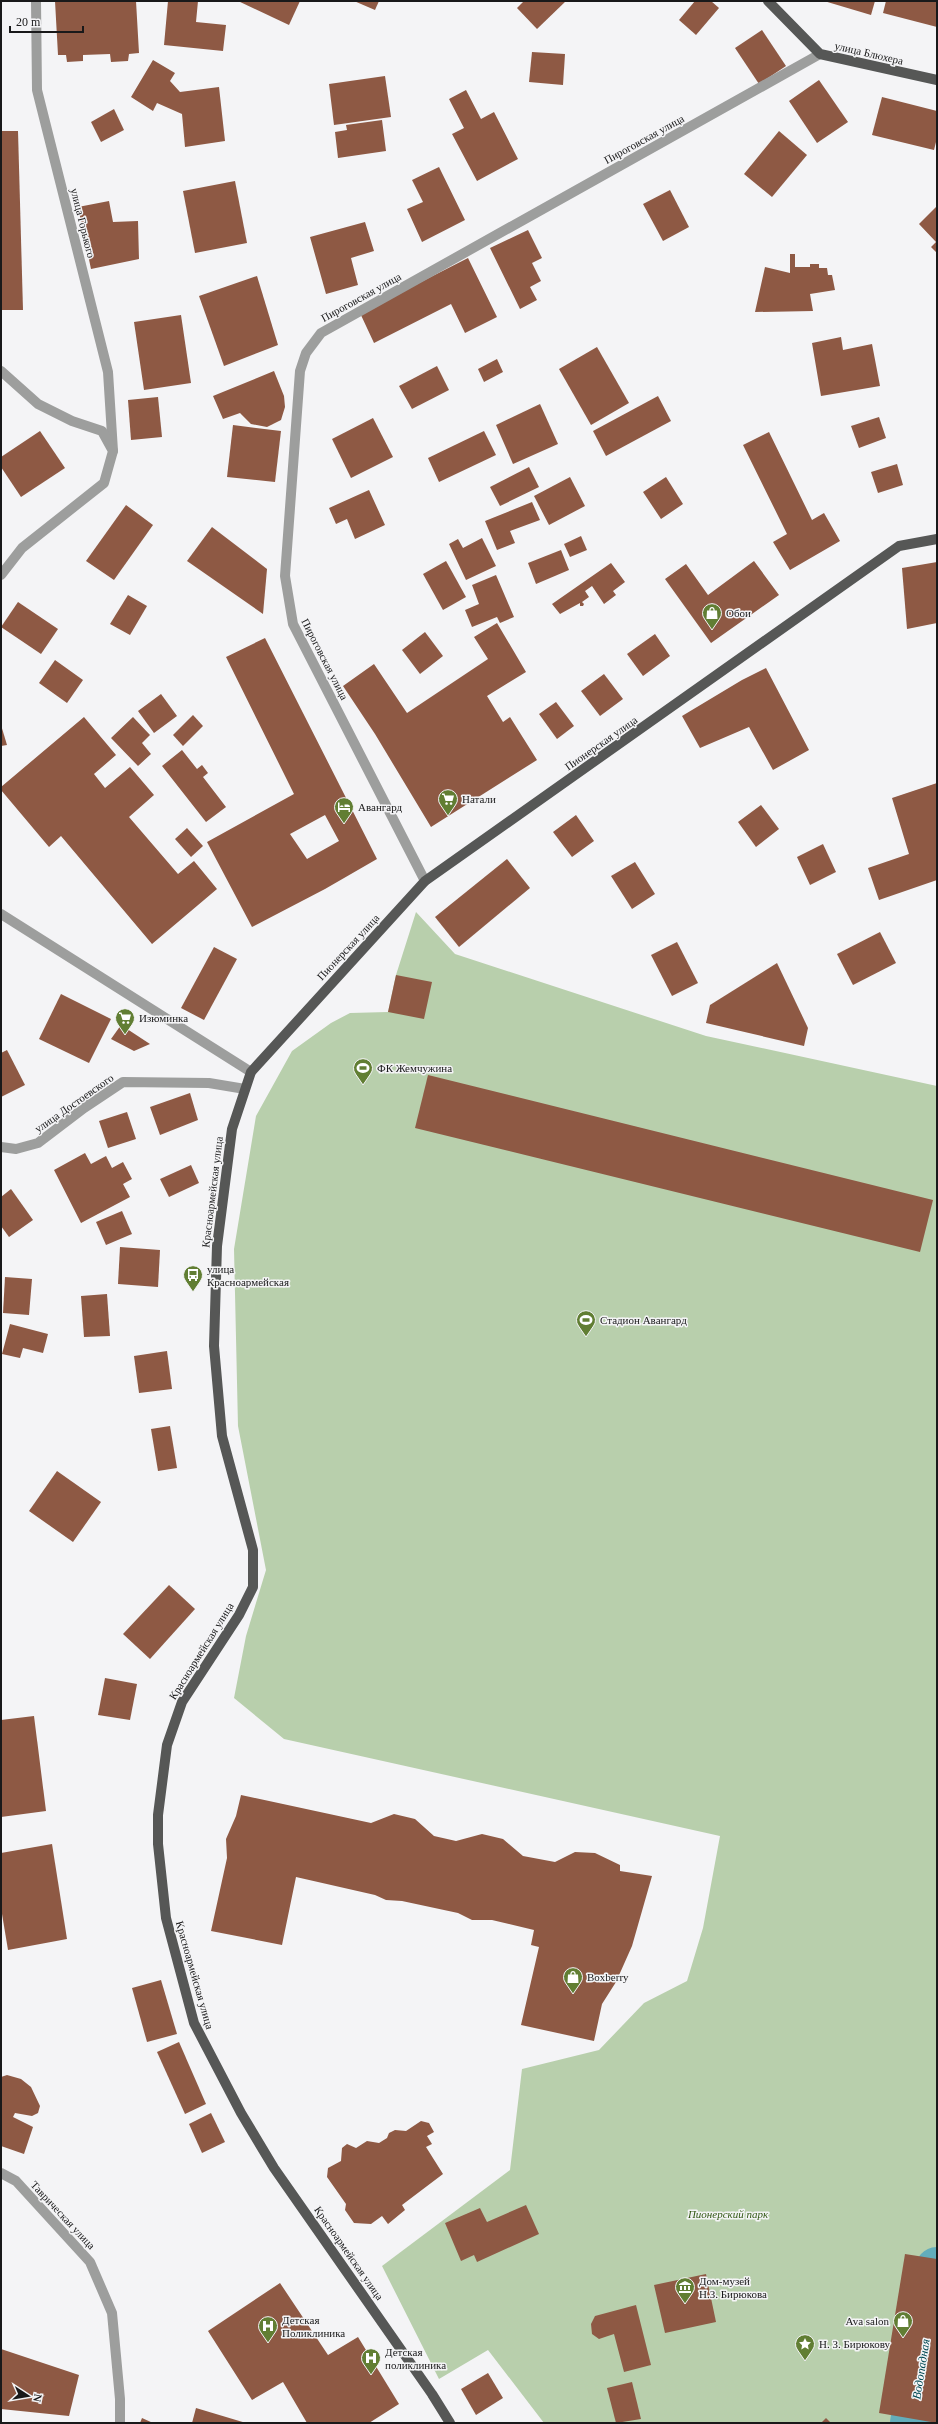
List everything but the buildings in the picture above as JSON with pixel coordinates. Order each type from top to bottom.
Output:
[{"type":"main road","name":"улица Блюхера","points":[[768,1],[820,54],[937,80]]},
{"type":"main road","name":"Пионерская улица","points":[[251,1072],[425,881],[900,546],[937,539]]},
{"type":"main road","name":"Красноармейская улица","points":[[251,1072],[232,1128],[217,1246],[214,1346],[222,1436],[253,1550],[252,1586],[239,1615],[182,1702],[167,1745],[158,1815],[158,1837],[166,1918],[194,2023],[241,2113],[274,2168],[432,2394],[450,2423]]},
{"type":"street","name":"улица Горького","points":[[36,1],[37,90],[108,372],[113,451]]},
{"type":"street","name":"Пироговская улица","points":[[425,881],[293,624],[285,576],[300,371],[306,353],[321,333],[820,54]]},
{"type":"street","points":[[1,371],[38,404],[72,421],[102,431],[113,451],[104,483],[22,548],[1,575]]},
{"type":"street","points":[[1,914],[164,1015],[251,1072]]},
{"type":"street","name":"улица Достоевского","points":[[1,1147],[16,1149],[38,1143],[84,1108],[123,1082],[209,1082],[245,1089]]},
{"type":"street","name":"Таврическая улица","points":[[1,2173],[16,2181],[90,2262],[112,2314],[120,2400],[120,2423]]},
{"type":"green space","name":"Стадион Авангард","points":[[416,912],[455,954],[706,1036],[937,1086],[937,2423],[544,2423],[488,2350],[439,2379],[382,2266],[510,2170],[522,2069],[599,2050],[644,2003],[687,1981],[703,1928],[720,1836],[284,1739],[234,1698],[246,1636],[266,1570],[238,1426],[234,1249],[256,1116],[292,1051],[331,1023],[350,1013],[388,1012],[396,975]]},
{"type":"waterway","name":"Водопадная","points":[[912,2423],[937,2269]]},
{"type":"place","name":"Обои","points":[[712,630]]},
{"type":"place","name":"Натали","points":[[448,816]]},
{"type":"place","name":"Авангард","points":[[344,824]]},
{"type":"place","name":"Изюминка","points":[[125,1035]]},
{"type":"place","name":"ФК Жемчужина","points":[[363,1085]]},
{"type":"place","name":"улица Красноармейская","points":[[193,1292]]},
{"type":"place","name":"Стадион Авангард","points":[[586,1337]]},
{"type":"place","name":"Boxberry","points":[[573,1994]]},
{"type":"place","name":"Дом-музей Н.З. Бирюкова","points":[[685,2304]]},
{"type":"place","name":"Ava salon","points":[[903,2338]]},
{"type":"place","name":"Детская Поликлиника","points":[[268,2343]]},
{"type":"place","name":"Н. З. Бирюкову","points":[[805,2361]]},
{"type":"place","name":"Детская поликлиника","points":[[371,2375]]},
{"type":"park label","name":"Пионерский парк","points":[[728,2214]]}]
